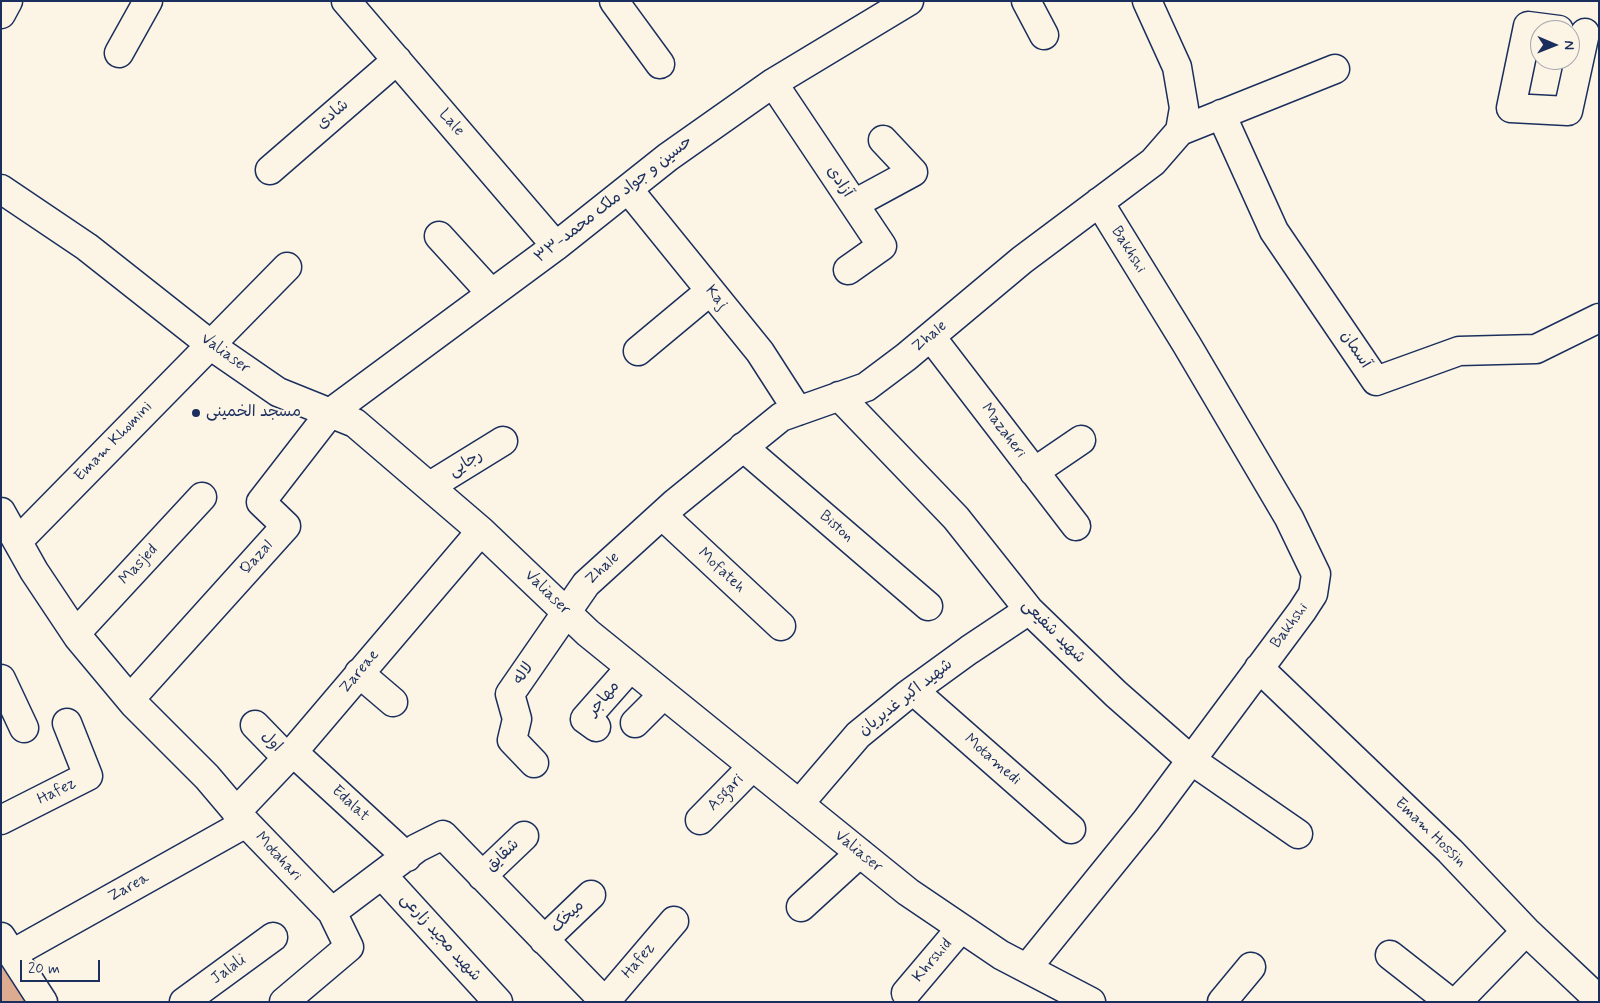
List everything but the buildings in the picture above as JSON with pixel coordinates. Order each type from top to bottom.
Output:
[{"type":"street","points":[[1,14],[8,1]]},
{"type":"street","points":[[119,53],[148,1]]},
{"type":"street","name":"Lale","points":[[346,1],[556,246]]},
{"type":"street","points":[[614,1],[660,64]]},
{"type":"street","name":"۳۳-حسین و جواد ملک محمد","points":[[330,414],[556,246],[668,157],[773,83],[909,1]]},
{"type":"street","points":[[1026,1],[1044,35]]},
{"type":"street","points":[[1147,1],[1177,67],[1184,108],[1180,131]]},
{"type":"street","points":[[1528,26],[1578,32],[1568,111],[1511,108],[1528,26]]},
{"type":"street","name":"شادی","points":[[270,170],[397,60]]},
{"type":"street","points":[[1180,131],[1335,69]]},
{"type":"street","name":"آزادی","points":[[773,83],[882,246],[848,270]]},
{"type":"street","name":"آسمان","points":[[1221,114],[1274,231],[1376,381],[1459,351],[1536,349],[1599,318]]},
{"type":"street","name":"Zhale","points":[[567,613],[586,584],[662,515],[781,417],[866,387],[1022,260],[1153,162],[1180,131]]},
{"type":"street","points":[[854,204],[913,172],[883,140]]},
{"type":"street","name":"Valiaser","points":[[1,189],[87,247],[210,344],[278,392],[355,423],[481,531],[567,613],[630,668],[908,892],[1001,955],[1077,998]]},
{"type":"street","name":"Kaj","points":[[628,189],[760,352],[798,411]]},
{"type":"street","name":"Bakhshi","points":[[1027,968],[1191,760],[1314,594],[1316,574],[1289,518],[1187,345],[1098,202]]},
{"type":"street","points":[[439,236],[491,294]]},
{"type":"street","name":"Emam Khomini","points":[[18,541],[287,267]]},
{"type":"street","points":[[638,351],[710,291]]},
{"type":"street","name":"Mazaheri","points":[[930,336],[1076,526]]},
{"type":"street","name":"شهید شفیعی","points":[[839,396],[956,518],[1029,610],[1116,694],[1191,760],[1298,834]]},
{"type":"street","name":"Qazal","points":[[130,699],[286,526],[261,502],[330,414]]},
{"type":"street","points":[[1034,472],[1082,440]]},
{"type":"street","name":"رجایی","points":[[430,486],[502,441]]},
{"type":"street","name":"Biston","points":[[743,447],[928,606]]},
{"type":"street","name":"Masjed","points":[[76,633],[202,497]]},
{"type":"street","name":"Motahari","points":[[1,512],[34,571],[76,633],[130,699],[207,777],[241,817],[332,912],[349,947],[284,1002]]},
{"type":"street","name":"Mofateh","points":[[662,515],[781,626]]},
{"type":"street","name":"Zareae","points":[[241,817],[290,755],[481,531]]},
{"type":"street","name":"شهید اکبر غدیریان","points":[[798,804],[858,735],[969,650],[1029,610]]},
{"type":"street","name":"لاله","points":[[534,763],[512,740],[517,719],[510,694],[567,613]]},
{"type":"street","name":"مهاجر","points":[[596,727],[585,719],[630,668]]},
{"type":"street","name":"Emam Hossin","points":[[1259,668],[1450,851],[1526,932],[1599,1000]]},
{"type":"street","points":[[359,674],[393,702]]},
{"type":"street","points":[[1,679],[24,728]]},
{"type":"street","name":"Motamedi","points":[[914,691],[1071,829]]},
{"type":"street","points":[[635,723],[663,695]]},
{"type":"street","name":"Hafez","points":[[1,820],[88,776],[67,723]]},
{"type":"street","name":"اول","points":[[255,725],[290,755]]},
{"type":"street","name":"Edalat","points":[[290,755],[407,856]]},
{"type":"street","name":"Asgari","points":[[700,820],[752,766]]},
{"type":"street","name":"Zarea","points":[[7,945],[241,817]]},
{"type":"street","points":[[332,912],[407,856],[443,835],[605,1002]]},
{"type":"street","name":"شقایق","points":[[482,876],[524,836]]},
{"type":"street","points":[[801,907],[860,853]]},
{"type":"street","name":"شهید مجید زارعی","points":[[382,875],[498,1002]]},
{"type":"street","name":"میخک","points":[[544,940],[591,895]]},
{"type":"street","name":"Hafez","points":[[605,1002],[674,921]]},
{"type":"street","name":"Khrshid","points":[[906,993],[961,928]]},
{"type":"street","points":[[1457,1002],[1526,932]]},
{"type":"street","name":"Jalali","points":[[184,1002],[273,938]]},
{"type":"street","points":[[7,945],[43,1002]]},
{"type":"street","points":[[1390,956],[1450,1002]]},
{"type":"street","points":[[1222,1002],[1251,967]]},
{"type":"place","name":"مسجد الخمینی","points":[[196,413]]}]
